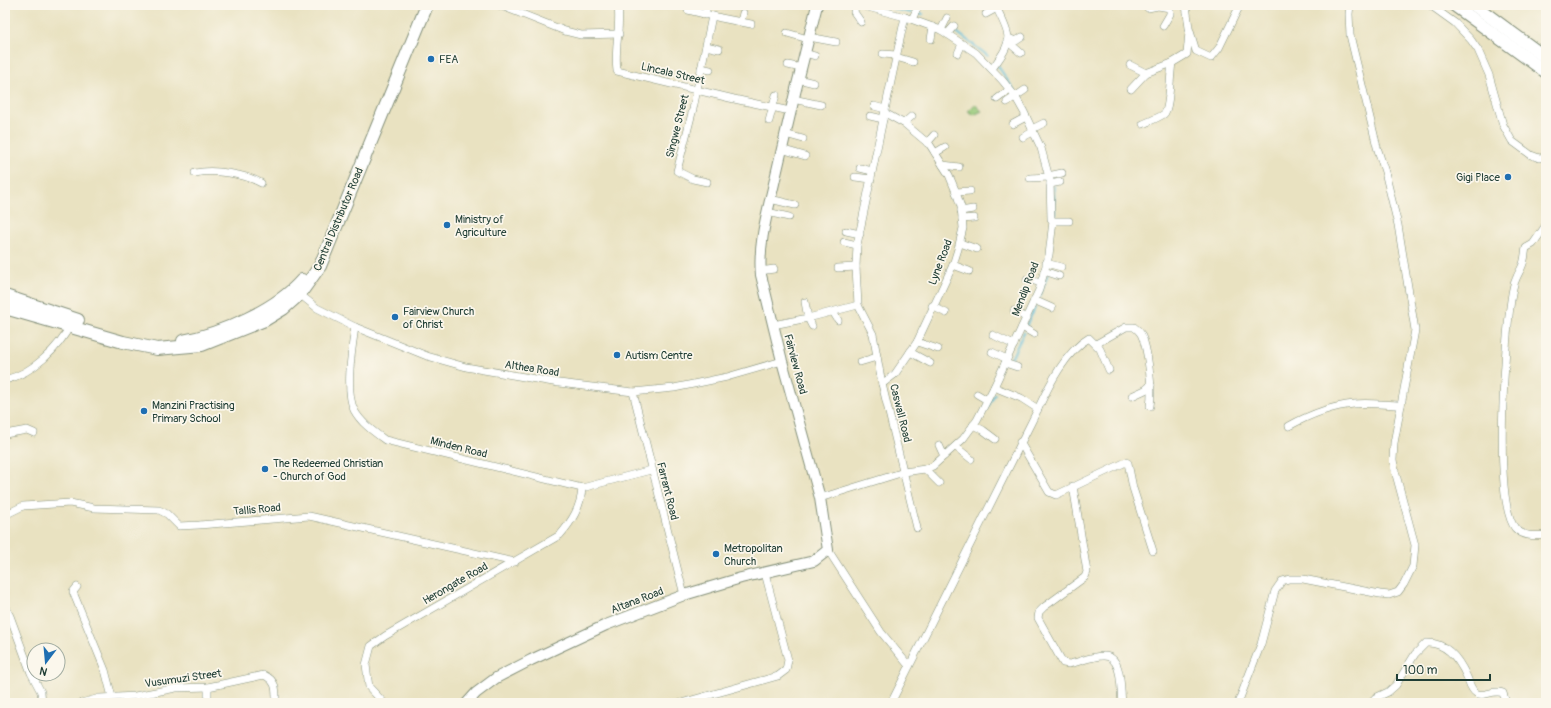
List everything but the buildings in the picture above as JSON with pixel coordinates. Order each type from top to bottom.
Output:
[{"type":"highway","name":"Central Distributor Road","points":[[297,292],[315,258],[418,5]]},
{"type":"highway","name":"Central Distributor Road","points":[[5,308],[144,338],[173,342],[202,336],[242,320],[297,292],[320,266],[426,5]]},
{"type":"highway","points":[[1454,5],[1546,72]]},
{"type":"highway","points":[[1474,5],[1546,58]]},
{"type":"highway","name":"Central Distributor Road","points":[[5,296],[72,322]]},
{"type":"main road","name":"Fairview Road","points":[[817,5],[781,149],[761,239],[759,262],[782,361],[820,498],[828,550]]},
{"type":"main road","name":"Altana Road","points":[[467,703],[476,693],[496,678],[606,625],[684,595],[741,578],[814,561],[828,550]]},
{"type":"street","points":[[499,5],[581,36],[618,34]]},
{"type":"street","name":"Lincala Street","points":[[618,5],[618,34],[615,58],[616,71],[790,111]]},
{"type":"street","points":[[855,5],[854,12],[862,22]]},
{"type":"street","name":"Mendip Road","points":[[820,498],[904,472],[925,469],[933,466],[956,447],[974,425],[1027,318],[1041,283],[1053,221],[1049,179],[1041,148],[1014,96],[992,69],[976,53],[944,32],[884,8],[860,5]]},
{"type":"street","points":[[773,325],[808,318],[858,305],[856,267],[857,246],[872,171],[896,56],[909,18],[919,5]]},
{"type":"street","points":[[1186,5],[1189,28],[1196,51],[1212,58],[1219,48],[1240,5]]},
{"type":"street","points":[[1238,703],[1261,644],[1275,592],[1282,581],[1289,579],[1303,579],[1380,594],[1389,594],[1398,592],[1413,566],[1415,545],[1393,460],[1394,443],[1415,330],[1398,225],[1350,35],[1350,5]]},
{"type":"street","points":[[1430,5],[1455,23],[1478,50],[1489,75],[1503,125],[1512,141],[1531,155],[1539,158],[1546,157]]},
{"type":"street","name":"Singwe Street","points":[[707,6],[709,16],[708,38],[697,89],[676,171],[684,176],[707,182]]},
{"type":"street","points":[[1148,8],[1171,6],[1170,14],[1163,26]]},
{"type":"street","points":[[986,14],[996,7],[1002,19],[1008,39],[1021,53]]},
{"type":"street","points":[[688,10],[709,16],[722,15],[751,24]]},
{"type":"street","points":[[741,22],[743,13]]},
{"type":"street","points":[[944,32],[947,18]]},
{"type":"street","points":[[944,32],[954,26]]},
{"type":"street","points":[[931,39],[933,27]]},
{"type":"street","points":[[1131,89],[1146,73],[1172,63],[1188,54],[1189,28]]},
{"type":"street","points":[[787,32],[809,38],[836,42]]},
{"type":"street","points":[[1008,39],[1016,41],[1022,37]]},
{"type":"street","points":[[708,38],[716,39]]},
{"type":"street","points":[[992,69],[1002,54],[1008,39]]},
{"type":"street","points":[[958,53],[962,44]]},
{"type":"street","points":[[706,46],[719,49]]},
{"type":"street","points":[[805,53],[815,56]]},
{"type":"street","points":[[883,54],[896,56],[912,62]]},
{"type":"street","points":[[1143,124],[1165,113],[1168,107],[1172,63]]},
{"type":"street","points":[[788,65],[801,68]]},
{"type":"street","points":[[1130,65],[1146,73]]},
{"type":"street","points":[[701,68],[710,70]]},
{"type":"street","points":[[798,79],[814,83]]},
{"type":"street","points":[[997,99],[1009,90]]},
{"type":"street","points":[[1006,102],[1025,90]]},
{"type":"street","points":[[769,121],[776,95]]},
{"type":"street","points":[[793,99],[821,105]]},
{"type":"street","points":[[874,106],[885,114]]},
{"type":"street","points":[[870,116],[885,114]]},
{"type":"street","name":"Lyne Road","points":[[882,384],[895,374],[916,342],[953,265],[963,228],[961,211],[956,192],[949,175],[935,153],[927,143],[904,123],[885,114]]},
{"type":"street","points":[[904,123],[912,116]]},
{"type":"street","points":[[1012,124],[1026,117]]},
{"type":"street","points":[[1023,137],[1044,123]]},
{"type":"street","points":[[785,134],[803,139]]},
{"type":"street","points":[[927,143],[934,135]]},
{"type":"street","points":[[935,153],[945,147]]},
{"type":"street","points":[[781,149],[805,156]]},
{"type":"street","points":[[943,165],[959,167]]},
{"type":"street","points":[[860,168],[872,171]]},
{"type":"street","points":[[196,173],[209,171],[223,172],[255,179],[261,183]]},
{"type":"street","points":[[1049,179],[1062,173]]},
{"type":"street","points":[[855,177],[871,179]]},
{"type":"street","points":[[1030,178],[1049,179],[1060,182]]},
{"type":"street","points":[[956,192],[970,191]]},
{"type":"street","points":[[770,199],[795,205]]},
{"type":"street","points":[[961,211],[973,209]]},
{"type":"street","points":[[767,212],[788,217]]},
{"type":"street","points":[[962,219],[974,218]]},
{"type":"street","points":[[1053,221],[1069,220]]},
{"type":"street","points":[[1546,225],[1533,244],[1526,248],[1524,260],[1511,298],[1506,341],[1502,460],[1509,517],[1515,528],[1522,534],[1530,536],[1546,535]]},
{"type":"street","points":[[846,231],[860,234]]},
{"type":"street","points":[[844,242],[857,246]]},
{"type":"street","points":[[960,243],[977,249]]},
{"type":"street","points":[[953,265],[969,271]]},
{"type":"street","points":[[838,268],[856,267]]},
{"type":"street","points":[[1045,267],[1062,267]]},
{"type":"street","points":[[1045,267],[1059,276]]},
{"type":"street","points":[[760,271],[774,270]]},
{"type":"street","points":[[1027,279],[1041,283]]},
{"type":"street","name":"Althea Road","points":[[297,292],[317,308],[355,327],[427,356],[466,367],[559,383],[633,392],[674,388],[721,378],[782,361]]},
{"type":"street","points":[[1034,300],[1052,308]]},
{"type":"street","points":[[805,302],[808,318],[812,326]]},
{"type":"street","name":"Caswall Road","points":[[858,305],[873,334],[882,384],[917,528]]},
{"type":"street","points":[[932,306],[946,313]]},
{"type":"street","points":[[1014,311],[1027,318]]},
{"type":"street","points":[[833,312],[838,320]]},
{"type":"street","points":[[5,380],[17,377],[41,361],[62,342],[72,322]]},
{"type":"street","name":"Minden Road","points":[[355,327],[351,358],[350,392],[354,410],[370,430],[385,440],[582,488],[652,470]]},
{"type":"street","points":[[1022,327],[1034,334]]},
{"type":"street","points":[[1096,344],[1126,327],[1134,327],[1140,332],[1144,343],[1151,385],[1152,394],[1150,406]]},
{"type":"street","points":[[993,335],[1014,345]]},
{"type":"street","points":[[891,703],[1020,442],[1049,387],[1070,354],[1080,344],[1089,338],[1100,349],[1109,370]]},
{"type":"street","points":[[916,342],[938,349]]},
{"type":"street","points":[[910,352],[930,362]]},
{"type":"street","points":[[992,352],[1017,367]]},
{"type":"street","points":[[860,362],[877,357]]},
{"type":"street","points":[[1132,396],[1145,390],[1151,385]]},
{"type":"street","points":[[994,387],[1021,398],[1038,409]]},
{"type":"street","name":"Farrant Road","points":[[633,392],[684,595]]},
{"type":"street","points":[[977,394],[987,400]]},
{"type":"street","points":[[1289,426],[1316,413],[1337,407],[1355,404],[1401,405]]},
{"type":"street","points":[[974,425],[984,430],[995,439]]},
{"type":"street","points":[[5,434],[27,430],[34,433]]},
{"type":"street","points":[[1020,442],[1048,492],[1056,495],[1126,462],[1128,463],[1133,488],[1153,551]]},
{"type":"street","points":[[939,445],[944,456]]},
{"type":"street","points":[[956,447],[971,459]]},
{"type":"street","points":[[925,469],[939,483]]},
{"type":"street","points":[[1073,486],[1087,572],[1085,577],[1044,607],[1039,612],[1038,618],[1063,663],[1069,664],[1102,656],[1113,659],[1117,663],[1122,703]]},
{"type":"street","name":"Herongate Road","points":[[384,703],[369,687],[366,665],[371,646],[385,636],[560,536],[574,519],[582,497],[582,488]]},
{"type":"street","name":"Tallis Road","points":[[5,515],[23,506],[70,503],[94,508],[159,510],[173,519],[179,526],[309,516],[515,562]]},
{"type":"street","name":"Fairview Road","points":[[828,550],[881,632],[909,666]]},
{"type":"street","points":[[682,703],[778,676],[786,670],[788,660],[765,573]]},
{"type":"street","points":[[78,587],[73,592],[105,670],[112,697]]},
{"type":"street","points":[[5,607],[10,616],[31,672],[41,692],[42,703]]},
{"type":"street","points":[[1370,703],[1375,698],[1388,692],[1396,685],[1415,654],[1426,644],[1435,643],[1444,647],[1458,660],[1473,692],[1478,694],[1497,691],[1503,693],[1506,703]]},
{"type":"street","name":"Vusumuzi Street","points":[[81,703],[100,698],[112,697],[136,699],[176,688],[208,687],[264,675],[271,678],[274,684],[276,690],[276,703]]},
{"type":"street","points":[[208,687],[208,703]]},
{"type":"green space","points":[[975,104],[982,111],[974,115],[968,111]]},
{"type":"waterway","points":[[888,6],[912,13]]},
{"type":"waterway","points":[[917,14],[923,14]]},
{"type":"waterway","points":[[954,30],[988,56]]},
{"type":"waterway","points":[[998,66],[1014,90]]},
{"type":"waterway","points":[[1054,186],[1055,219]]},
{"type":"waterway","points":[[1040,296],[1048,274]]},
{"type":"waterway","points":[[1026,326],[1035,308]]},
{"type":"waterway","points":[[1011,359],[1024,332]]},
{"type":"waterway","points":[[986,410],[995,394]]},
{"type":"place","name":"FEA","points":[[431,59]]},
{"type":"place","name":"Gigi Place","points":[[1508,177]]},
{"type":"place","name":"Ministry of Agriculture","points":[[447,225]]},
{"type":"place","name":"Fairview Church of Christ","points":[[395,317]]},
{"type":"place","name":"Autism Centre","points":[[617,355]]},
{"type":"place","name":"Manzini Practising Primary School","points":[[144,411]]},
{"type":"place","name":"The Redeemed Christian - Church of God","points":[[265,469]]},
{"type":"place","name":"Metropolitan Church","points":[[716,554]]}]
